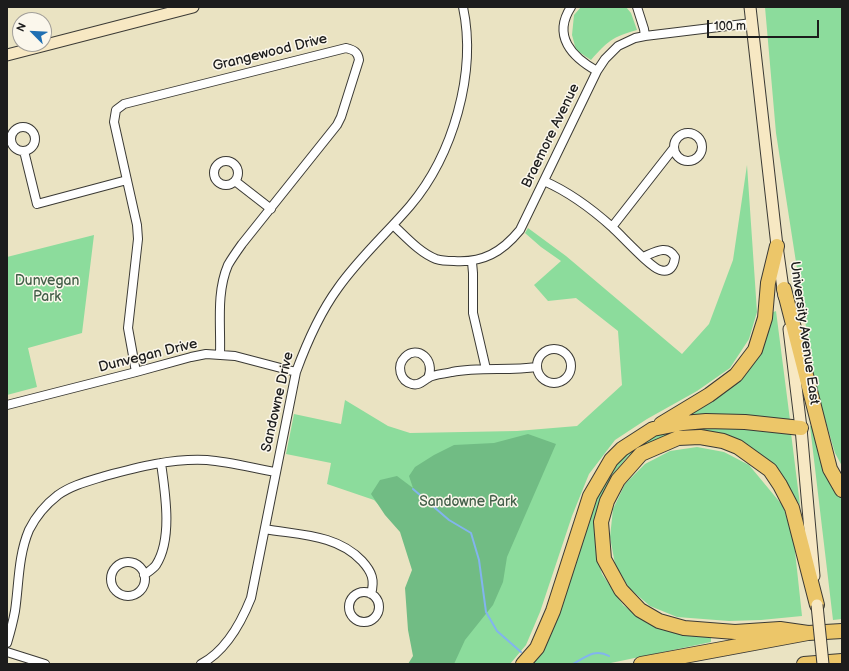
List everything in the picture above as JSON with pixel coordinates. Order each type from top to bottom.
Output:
[{"type":"highway","points":[[523,664],[537,648],[553,611],[590,496],[611,460],[622,450],[709,395],[736,375],[755,350],[765,318],[768,283],[777,246]]},
{"type":"highway","points":[[784,288],[830,469],[842,490]]},
{"type":"highway","points":[[653,429],[683,423],[706,421],[745,422],[801,428]]},
{"type":"highway","points":[[808,634],[780,629],[734,632],[684,628],[659,621],[640,610],[621,590],[604,559],[601,522],[606,501],[618,480],[641,454],[678,438],[700,437],[723,441],[738,447],[770,470],[792,508],[817,605]]},
{"type":"highway","points":[[641,664],[808,634],[842,631]]},
{"type":"highway","points":[[804,664],[842,661]]},
{"type":"main road","points":[[7,55],[193,7]]},
{"type":"main road","name":"University Avenue East","points":[[750,7],[777,246],[784,288],[801,428],[823,664]]},
{"type":"street","name":"Sandowne Drive","points":[[201,664],[220,650],[244,617],[251,598],[296,372],[307,342],[320,315],[338,288],[354,267],[411,205],[429,180],[440,160],[455,122],[464,88],[467,48],[463,7]]},
{"type":"street","points":[[571,7],[564,21],[564,38],[566,44],[578,60],[597,71]]},
{"type":"street","points":[[637,7],[645,36]]},
{"type":"street","name":"Braemore Avenue","points":[[393,225],[419,248],[436,259],[472,262],[503,248],[514,238],[525,221],[597,71],[605,59],[618,46],[626,41],[645,36],[752,23]]},
{"type":"street","name":"Grangewood Drive","points":[[136,372],[128,328],[138,240],[137,226],[114,122],[116,110],[124,104],[346,48],[353,49],[358,55],[359,60],[341,118],[337,125],[242,244],[229,264],[222,282],[220,301],[220,354]]},
{"type":"street","points":[[612,227],[673,148]]},
{"type":"street","points":[[24,151],[37,204],[127,180]]},
{"type":"street","points":[[235,181],[271,209]]},
{"type":"street","points":[[544,181],[579,200],[612,227],[643,256]]},
{"type":"street","points":[[472,262],[473,313],[486,369]]},
{"type":"street","points":[[550,349],[557,349],[564,352],[571,362],[570,373],[564,380],[555,383],[543,379],[537,367],[537,361],[540,356],[550,349]]},
{"type":"street","name":"Dunvegan Drive","points":[[7,405],[206,354],[235,356],[296,372]]},
{"type":"street","points":[[428,378],[453,372],[486,369],[520,370],[537,367]]},
{"type":"street","points":[[7,644],[15,612],[20,560],[24,546],[35,519],[45,506],[58,495],[76,485],[133,468],[161,463],[206,460],[276,472]]},
{"type":"street","points":[[144,575],[155,565],[163,550],[167,522],[161,463]]},
{"type":"street","points":[[265,529],[325,539],[340,545],[355,554],[369,569],[374,583],[372,594]]},
{"type":"street","points":[[130,562],[136,565],[141,568],[144,575],[145,581],[141,589],[137,593],[130,596],[123,596],[118,593],[111,583],[112,575],[116,568],[124,563],[130,562]]},
{"type":"street","points":[[7,652],[45,664]]},
{"type":"green space","points":[[581,7],[626,7],[631,13],[637,30],[611,40],[591,60],[576,50],[572,35],[574,15]]},
{"type":"green space","points":[[765,7],[842,7],[842,466],[835,453],[815,385],[776,133]]},
{"type":"green space","name":"Sandowne Park","points":[[747,165],[757,312],[749,339],[730,368],[697,391],[647,419],[615,440],[589,474],[572,516],[540,612],[526,645],[510,664],[407,664],[430,659],[432,596],[404,530],[374,500],[327,484],[331,463],[286,454],[294,414],[341,424],[345,400],[388,426],[410,433],[517,431],[577,426],[622,385],[618,331],[576,298],[548,301],[534,285],[561,261],[541,247],[525,233],[528,228],[566,256],[682,354],[709,324],[733,260]]},
{"type":"green space","name":"Dunvegan Park","points":[[94,235],[82,333],[28,348],[37,387],[7,395],[7,257]]},
{"type":"green space","points":[[776,311],[790,420],[736,415],[686,415],[743,375],[771,313]]},
{"type":"green space","points":[[717,425],[791,433],[800,505],[787,487],[734,440],[650,443],[629,455],[612,475],[600,499],[595,527],[596,554],[602,574],[623,605],[647,623],[679,634],[711,637],[711,642],[606,664],[531,664],[604,477],[629,446],[651,434]]},
{"type":"green space","points":[[814,425],[830,482],[842,499],[842,619],[833,620],[810,426]]},
{"type":"green space","points":[[528,434],[556,444],[507,557],[503,582],[493,605],[465,640],[454,664],[408,664],[413,656],[408,630],[405,588],[412,570],[400,532],[385,515],[371,494],[380,480],[397,476],[413,488],[409,476],[415,467],[454,445],[494,443]]},
{"type":"green space","points":[[697,447],[724,452],[749,465],[783,506],[794,542],[802,616],[729,621],[677,617],[650,606],[629,588],[615,564],[610,537],[613,509],[625,484],[645,464],[670,451]]},
{"type":"waterway","points":[[413,489],[449,520],[471,533],[479,560],[486,612],[497,631],[521,652]]},
{"type":"waterway","points":[[573,664],[586,656],[595,653],[609,656]]}]
